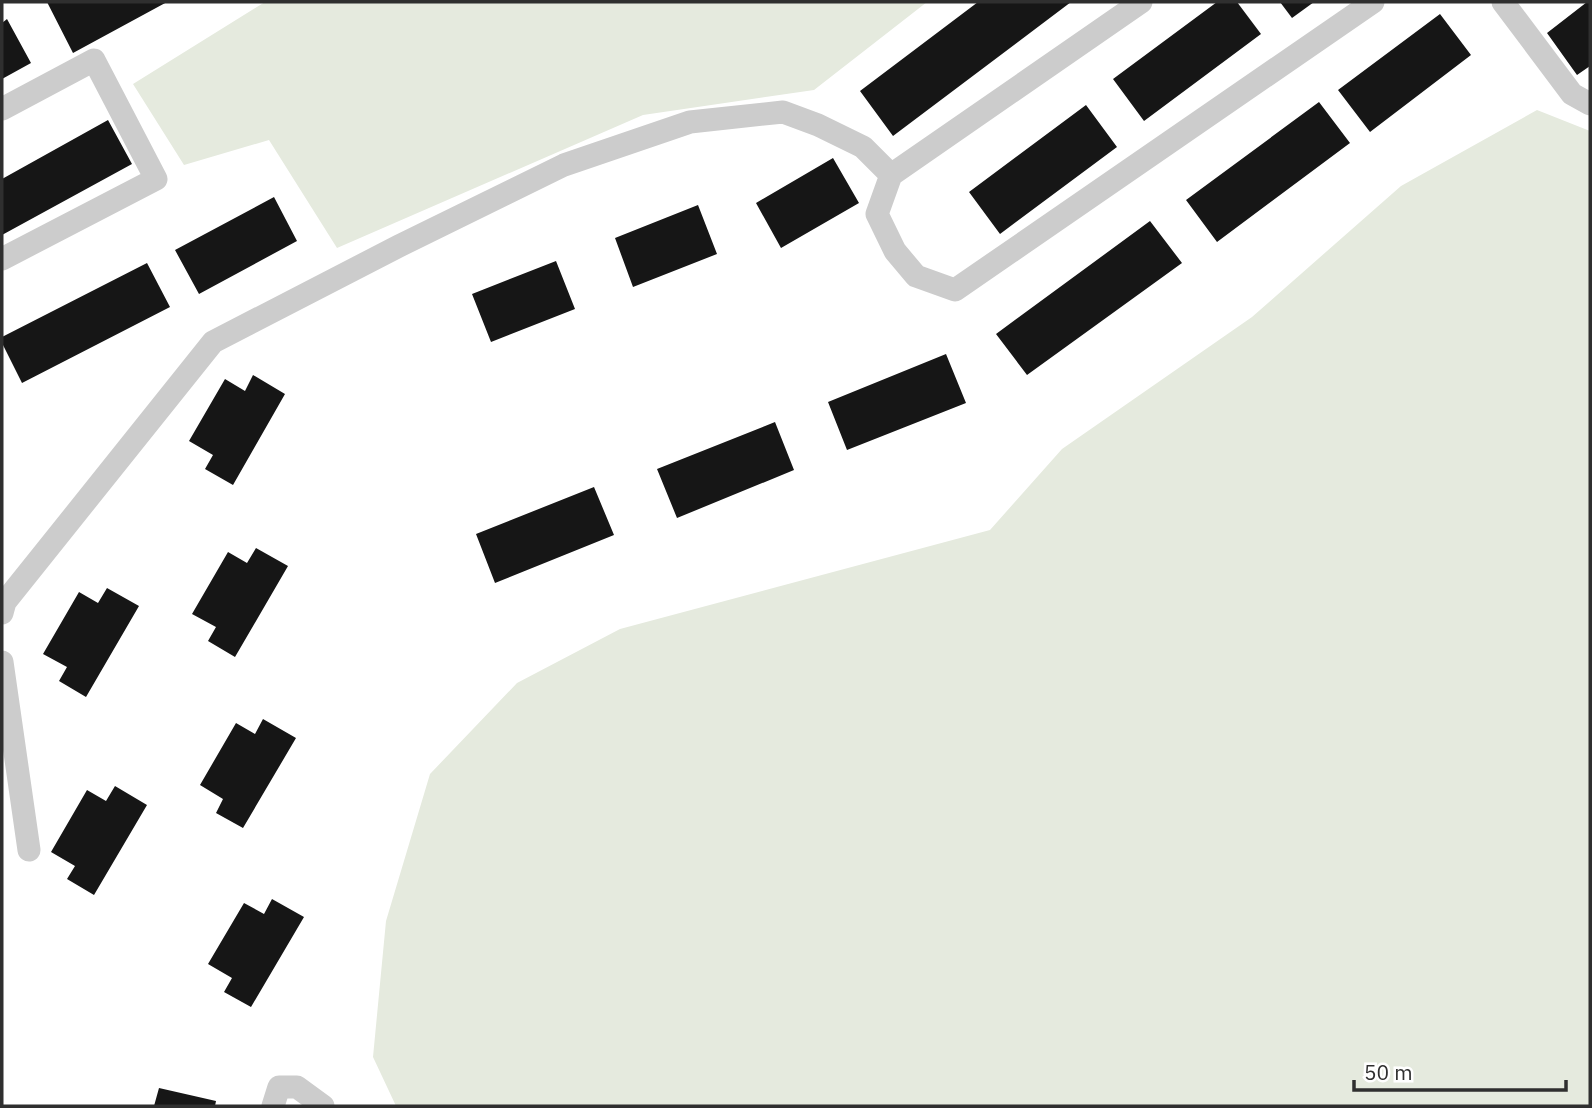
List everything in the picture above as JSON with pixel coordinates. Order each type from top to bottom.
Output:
[{"type":"street","points":[[1141,2],[891,175],[877,214],[895,251],[916,276],[955,290],[1373,2]]},
{"type":"street","points":[[1507,3],[1572,94],[1590,104]]},
{"type":"street","points":[[2,109],[94,60],[156,179],[2,259]]},
{"type":"street","points":[[3,604],[214,342],[399,246],[564,165],[690,122],[783,112],[818,125],[863,147],[891,175]]},
{"type":"street","points":[[2,662],[29,850]]},
{"type":"street","points":[[273,1106],[279,1087],[297,1087],[323,1106]]},
{"type":"shaded area","points":[[265,2],[927,2],[814,90],[643,115],[337,248],[269,140],[184,165],[133,84]]},
{"type":"shaded area","points":[[1537,110],[1590,131],[1590,1106],[396,1106],[373,1057],[386,921],[430,774],[517,683],[620,629],[990,530],[1062,449],[1252,317],[1401,186]]},
{"type":"building","points":[[47,2],[167,2],[73,53]]},
{"type":"building","points":[[978,2],[1071,2],[893,136],[860,91]]},
{"type":"building","points":[[1217,2],[1237,2],[1261,34],[1144,121],[1113,79]]},
{"type":"building","points":[[1280,2],[1314,2],[1292,18]]},
{"type":"building","points":[[1590,2],[1590,66],[1577,75],[1547,33]]},
{"type":"building","points":[[1440,14],[1471,55],[1370,132],[1338,90]]},
{"type":"building","points":[[7,19],[31,63],[2,79],[2,23]]},
{"type":"building","points":[[1319,102],[1350,143],[1217,242],[1186,200]]},
{"type":"building","points":[[1086,105],[1117,147],[1000,234],[969,192]]},
{"type":"building","points":[[108,120],[132,164],[2,235],[2,179]]},
{"type":"building","points":[[833,158],[859,203],[781,248],[756,203]]},
{"type":"building","points":[[274,197],[297,241],[199,294],[175,250]]},
{"type":"building","points":[[698,205],[717,254],[633,287],[615,238]]},
{"type":"building","points":[[1150,221],[1182,263],[1027,375],[996,334]]},
{"type":"building","points":[[556,261],[575,309],[491,342],[472,294]]},
{"type":"building","points":[[147,263],[170,307],[22,383],[2,343],[2,337]]},
{"type":"building","points":[[946,354],[966,403],[847,450],[828,402]]},
{"type":"building","points":[[253,375],[285,394],[233,485],[205,469],[213,455],[189,441],[225,379],[245,391]]},
{"type":"building","points":[[775,422],[794,470],[677,518],[657,469]]},
{"type":"building","points":[[594,487],[614,535],[495,583],[476,534]]},
{"type":"building","points":[[256,548],[288,566],[235,657],[208,641],[216,627],[192,614],[228,552],[247,563]]},
{"type":"building","points":[[107,588],[139,606],[86,697],[59,681],[67,667],[43,654],[79,592],[98,603]]},
{"type":"building","points":[[263,719],[296,738],[243,828],[216,813],[223,799],[200,785],[236,723],[255,734]]},
{"type":"building","points":[[115,786],[147,805],[94,895],[67,879],[75,866],[51,852],[87,790],[106,801]]},
{"type":"building","points":[[272,899],[304,917],[251,1007],[224,992],[232,978],[208,964],[244,903],[264,914]]},
{"type":"building","points":[[159,1088],[216,1101],[215,1106],[154,1106]]}]
